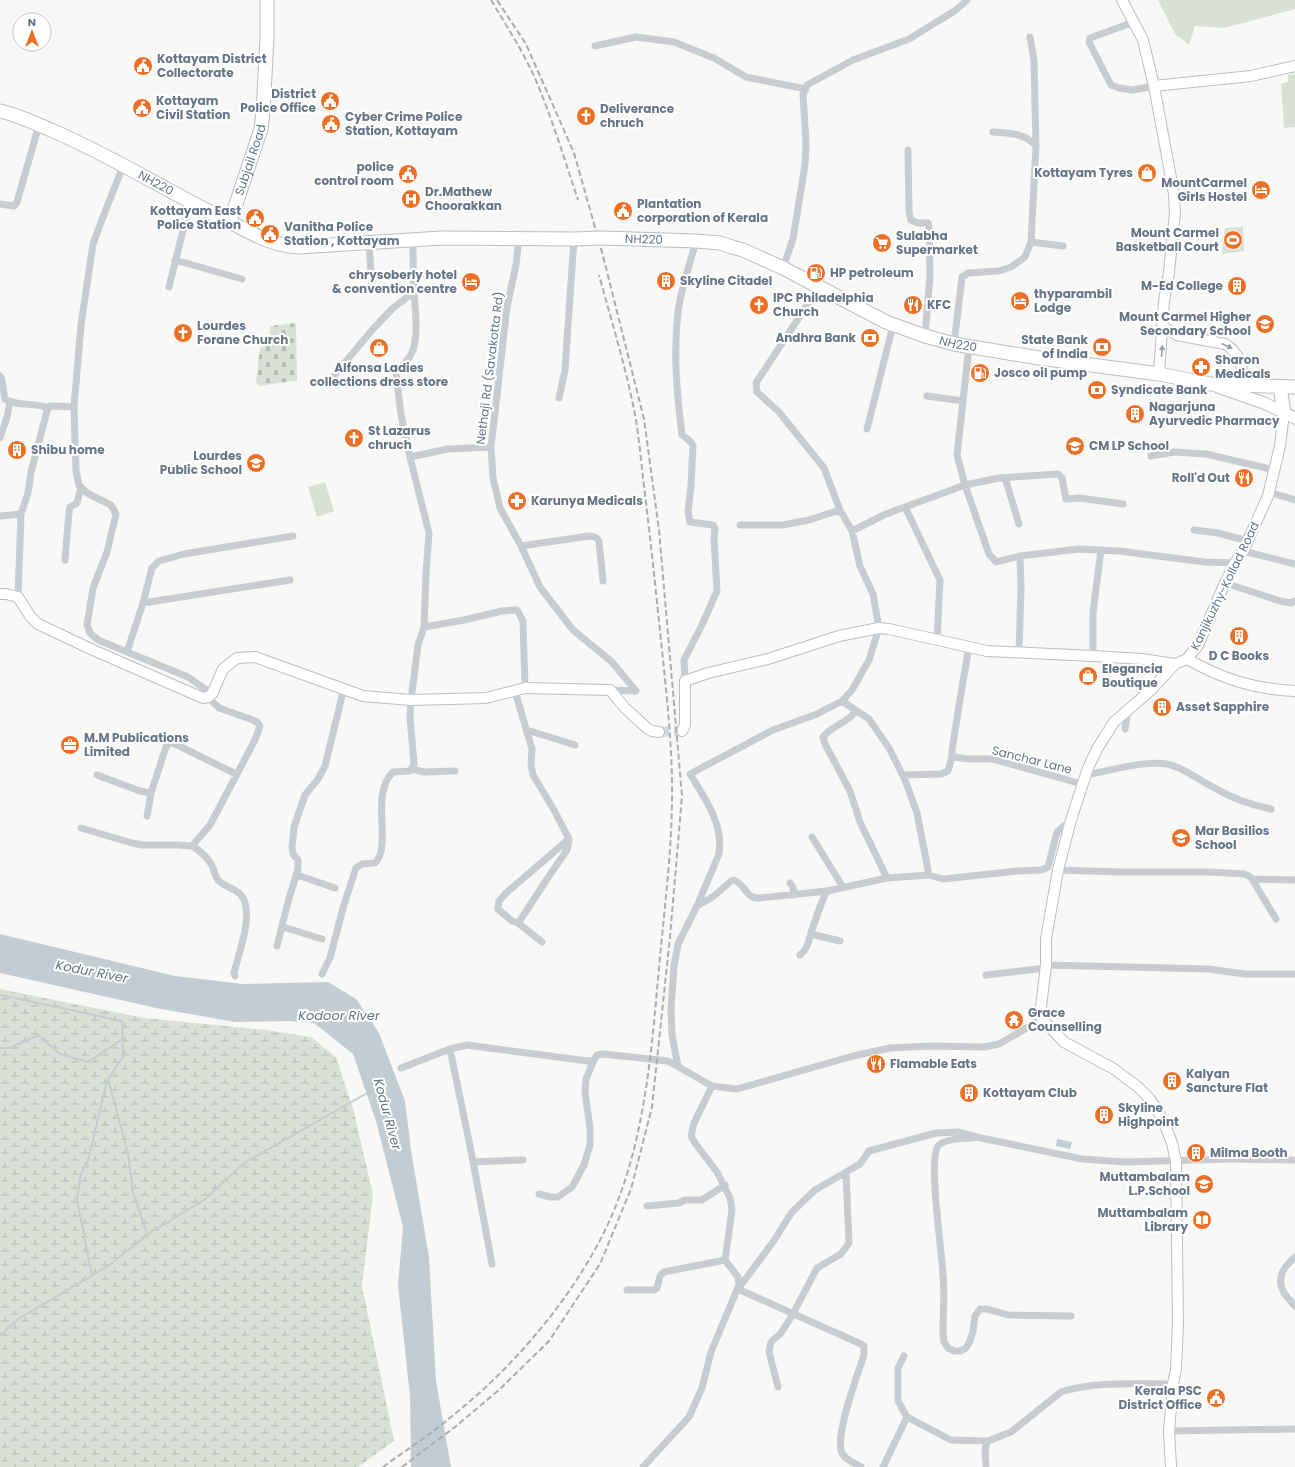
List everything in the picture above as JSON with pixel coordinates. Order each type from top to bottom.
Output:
[{"type":"highway","name":"Subjail Road","points":[[229,221],[261,129],[267,32],[267,0]]},
{"type":"highway","name":"NH220","points":[[0,111],[16,115],[88,146],[190,202],[270,242],[298,247],[413,239],[601,238],[696,240],[743,250],[783,268],[893,324],[925,336],[954,344],[1159,374],[1210,384],[1295,387]]},
{"type":"highway","points":[[1280,387],[1290,415]]},
{"type":"main road","points":[[1122,0],[1143,40],[1154,86],[1174,194],[1175,213],[1170,272],[1164,301],[1164,327],[1159,374]]},
{"type":"main road","points":[[1154,86],[1251,76],[1295,66]]},
{"type":"main road","points":[[1164,327],[1177,335],[1225,344],[1232,348],[1237,353],[1240,360],[1244,385]]},
{"type":"main road","points":[[1210,384],[1264,403],[1290,415]]},
{"type":"main road","name":"Kanjikuzhy-Kollad Road","points":[[1042,1019],[1041,1007],[1046,967],[1046,940],[1058,870],[1070,820],[1084,780],[1097,749],[1114,722],[1151,690],[1175,664],[1187,660],[1198,645],[1225,583],[1248,541],[1269,492],[1282,434],[1290,415]]},
{"type":"main road","points":[[0,594],[18,597],[30,616],[38,624],[93,650],[203,698],[210,696],[224,669],[237,658],[255,657],[363,696],[411,700],[486,698],[520,690],[610,690],[625,708],[648,729],[659,732]]},
{"type":"main road","points":[[682,731],[685,725],[686,681],[708,673],[768,659],[839,636],[879,628],[986,651],[1142,659],[1175,664]]},
{"type":"main road","points":[[1187,660],[1213,673],[1244,684],[1295,691]]},
{"type":"main road","points":[[1042,1019],[1064,1042],[1114,1069],[1138,1087],[1149,1098],[1158,1111],[1166,1128],[1176,1161],[1178,1324],[1176,1369],[1173,1384],[1169,1431],[1171,1467]]},
{"type":"street","points":[[783,268],[793,239],[805,165],[806,144],[803,94],[808,85],[853,60],[909,39],[956,10],[967,0]]},
{"type":"street","points":[[1134,22],[1090,38],[1089,42],[1111,85],[1119,88],[1134,90],[1154,86]]},
{"type":"street","points":[[954,344],[962,277],[968,273],[999,271],[1011,267],[1025,257],[1031,242],[1036,146],[1034,60],[1030,36]]},
{"type":"street","points":[[595,46],[636,37],[674,42],[714,58],[746,77],[806,89]]},
{"type":"street","points":[[0,204],[14,206],[17,202],[39,125]]},
{"type":"street","points":[[993,132],[1017,134],[1030,140],[1036,146]]},
{"type":"street","points":[[908,150],[909,212],[912,220],[918,223],[928,223],[930,226],[930,275],[925,336]]},
{"type":"street","points":[[123,166],[93,244],[81,325],[74,407],[76,471],[79,485],[88,493],[111,505],[116,514],[107,552],[93,588],[86,625],[90,633],[98,640],[188,677],[210,696],[219,708],[253,720],[259,724],[259,729],[255,740],[210,825],[192,846]]},
{"type":"street","points":[[169,288],[190,202]]},
{"type":"street","name":"Nethaji Rd (Savakotta Rd)","points":[[519,238],[516,265],[507,307],[491,447],[493,478],[500,508],[521,546],[540,587],[573,630],[612,662],[636,691],[610,690]]},
{"type":"street","points":[[412,769],[414,764],[410,717],[411,700],[418,645],[424,627],[429,533],[401,415],[396,372],[410,357],[414,348],[416,308],[414,292],[413,239]]},
{"type":"street","points":[[559,398],[565,370],[574,239]]},
{"type":"street","points":[[686,681],[684,660],[717,591],[714,525],[690,522],[688,511],[693,445],[682,435],[678,408],[675,364],[678,313],[696,240]]},
{"type":"street","points":[[1031,242],[1063,246]]},
{"type":"street","points":[[369,243],[372,287]]},
{"type":"street","points":[[175,260],[242,279]]},
{"type":"street","points":[[678,1066],[672,1035],[671,1010],[674,966],[678,944],[697,906],[719,854],[720,845],[719,835],[709,804],[690,774],[773,730],[817,714],[842,701],[852,690],[869,660],[879,628],[874,598],[860,566],[852,531],[840,510],[824,468],[779,412],[757,392],[756,383],[819,287]]},
{"type":"street","points":[[326,384],[393,308],[414,292]]},
{"type":"street","points":[[867,429],[893,324]]},
{"type":"street","points":[[969,347],[958,455],[965,485],[989,554],[996,562],[1020,556],[1079,549],[1119,551],[1205,562],[1235,563]]},
{"type":"street","points":[[0,376],[2,378],[5,399],[10,402],[42,405],[48,408],[54,406],[74,407]]},
{"type":"street","points":[[927,396],[963,400]]},
{"type":"street","points":[[0,438],[10,402]]},
{"type":"street","points":[[18,597],[21,514],[28,493],[31,472],[48,408]]},
{"type":"street","points":[[410,457],[448,449],[491,447]]},
{"type":"street","points":[[1151,456],[1174,452],[1206,454],[1274,470]]},
{"type":"street","points":[[852,531],[886,514],[965,485],[1005,478],[1058,474],[1062,478],[1066,499],[1080,498],[1123,504]]},
{"type":"street","points":[[1005,478],[1019,524]]},
{"type":"street","points":[[65,560],[70,507],[77,504],[81,488]]},
{"type":"street","points":[[1269,492],[1295,500]]},
{"type":"street","points":[[905,507],[940,580],[937,641]]},
{"type":"street","points":[[740,525],[783,525],[809,520],[840,510]]},
{"type":"street","points":[[0,516],[21,514]]},
{"type":"street","points":[[1194,530],[1218,533],[1248,541]]},
{"type":"street","points":[[127,652],[143,603],[152,568],[159,560],[184,554],[293,536]]},
{"type":"street","points":[[521,546],[589,536],[598,538],[603,581]]},
{"type":"street","points":[[1093,656],[1093,612],[1101,550]]},
{"type":"street","points":[[1243,551],[1295,564]]},
{"type":"street","points":[[1019,652],[1021,588],[1020,556]]},
{"type":"street","points":[[143,603],[290,580]]},
{"type":"street","points":[[1225,583],[1280,601],[1291,603],[1295,600]]},
{"type":"street","points":[[424,627],[517,610],[523,621],[520,690],[532,749],[531,764],[533,775],[569,839],[567,850],[518,923]]},
{"type":"street","points":[[902,776],[941,774],[948,771],[952,758],[962,681],[969,648]]},
{"type":"street","points":[[277,946],[299,865],[298,860],[293,854],[292,848],[294,827],[305,794],[318,780],[325,766],[344,688]]},
{"type":"street","points":[[842,701],[869,719],[889,748],[917,813],[929,875]]},
{"type":"street","points":[[1125,728],[1128,710]]},
{"type":"street","points":[[856,711],[852,717],[827,731],[823,737],[825,744],[850,791],[860,822],[888,878]]},
{"type":"street","points":[[527,730],[575,745]]},
{"type":"street","points":[[147,816],[151,793],[168,744],[173,743],[236,774]]},
{"type":"street","name":"Sanchar Lane","points":[[952,758],[992,759],[1084,780]]},
{"type":"street","points":[[1084,780],[1144,764],[1169,764],[1178,767],[1222,792],[1258,806],[1271,809]]},
{"type":"street","points":[[322,974],[330,958],[343,908],[356,868],[362,864],[375,863],[378,860],[382,845],[382,800],[384,785],[393,772],[410,771],[412,769],[424,772],[456,771]]},
{"type":"street","points":[[97,775],[140,791],[151,793]]},
{"type":"street","points":[[697,906],[714,896],[734,880],[742,884],[750,897],[754,899],[826,891],[888,878],[929,875],[943,879],[1042,870],[1048,867],[1057,832],[1070,820]]},
{"type":"street","points":[[81,828],[142,845],[177,844],[196,848],[207,859],[213,868],[215,876],[220,882],[240,893],[245,901],[247,918],[234,972],[235,976]]},
{"type":"street","points":[[812,837],[843,887]]},
{"type":"street","points":[[542,942],[518,923],[512,921],[498,909],[499,901],[505,894],[569,839]]},
{"type":"street","points":[[1058,870],[1120,872],[1229,872],[1244,874],[1252,879],[1276,919]]},
{"type":"street","points":[[297,875],[335,888]]},
{"type":"street","points":[[1252,879],[1295,880]]},
{"type":"street","points":[[790,883],[793,887],[794,895]]},
{"type":"street","points":[[800,955],[809,944],[826,891]]},
{"type":"street","points":[[283,927],[322,939]]},
{"type":"street","points":[[811,934],[840,941]]},
{"type":"street","points":[[986,975],[1046,967],[1208,969],[1245,974],[1295,974]]},
{"type":"street","points":[[540,1194],[550,1197],[558,1197],[572,1187],[584,1165],[590,1145],[590,1128],[585,1092],[586,1079],[597,1055],[603,1054],[668,1060],[712,1086],[737,1088],[849,1057],[890,1048],[931,1046],[984,1047],[999,1044],[1042,1019]]},
{"type":"street","points":[[401,1068],[450,1049],[467,1045],[588,1061],[594,1060]]},
{"type":"street","points":[[450,1049],[492,1264]]},
{"type":"street","points":[[712,1086],[694,1123],[691,1136],[717,1172],[725,1185],[730,1198],[732,1210],[725,1260],[738,1277],[738,1289]]},
{"type":"street","points":[[643,1467],[689,1417],[702,1388],[711,1352],[738,1289],[773,1242],[792,1212],[815,1190],[860,1164],[868,1151],[936,1133],[958,1132],[1082,1159],[1126,1162],[1230,1159],[1295,1160]]},
{"type":"street","points":[[982,1138],[948,1140],[940,1144],[936,1151],[936,1201],[943,1276],[944,1342],[948,1348],[954,1351],[960,1351],[966,1348],[974,1331],[975,1316],[978,1310],[984,1309],[1008,1315],[1071,1316]]},
{"type":"street","points":[[473,1162],[523,1160]]},
{"type":"street","points":[[778,1387],[769,1352],[771,1342],[781,1332],[793,1314],[817,1268],[840,1254],[849,1243],[846,1173]]},
{"type":"street","points":[[647,1206],[679,1203],[685,1200],[702,1200],[725,1185]]},
{"type":"street","points":[[1295,1257],[1285,1266],[1282,1271],[1281,1284],[1283,1292],[1295,1306]]},
{"type":"street","points":[[627,1290],[654,1290],[657,1288],[660,1276],[664,1272],[725,1260]]},
{"type":"street","points":[[738,1289],[864,1346],[864,1354],[845,1416],[840,1443],[840,1448],[845,1458],[862,1467]]},
{"type":"street","points":[[904,1356],[898,1368],[898,1401],[907,1416],[951,1440],[988,1441],[1011,1432],[1055,1396],[1069,1390],[1102,1384],[1173,1384]]},
{"type":"street","points":[[883,1467],[907,1416]]},
{"type":"street","points":[[1169,1431],[1295,1429]]},
{"type":"street","points":[[986,1467],[985,1449],[988,1441]]},
{"type":"green space","points":[[1158,0],[1295,0],[1295,9],[1224,28],[1195,26],[1189,45],[1175,34]]},
{"type":"green space","points":[[1295,74],[1295,127],[1284,128],[1281,84],[1288,82],[1288,75]]},
{"type":"green space","name":"Mount Carmel Basketball Court","points":[[1243,227],[1244,251],[1222,254],[1225,228]]},
{"type":"green space","points":[[296,323],[297,381],[260,386],[256,382],[260,348],[271,344],[270,326]]},
{"type":"green space","points":[[325,482],[334,511],[317,517],[308,487]]},
{"type":"green space","points":[[0,989],[144,1018],[266,1030],[311,1037],[336,1057],[354,1112],[373,1195],[362,1286],[394,1441],[358,1467],[0,1467]]},
{"type":"water","name":"Kodoor River","points":[[0,934],[175,976],[243,984],[328,982],[356,999],[379,1033],[405,1101],[411,1150],[429,1257],[436,1381],[451,1467],[411,1467],[410,1396],[398,1285],[403,1227],[376,1121],[353,1054],[314,1023],[289,1021],[235,1022],[156,1008],[0,973]]},
{"type":"water","points":[[1057,1139],[1072,1142],[1070,1149],[1056,1146]]},
{"type":"waterway","points":[[0,995],[122,1021],[123,1057],[108,1079],[128,1153],[133,1192],[146,1231]]},
{"type":"waterway","points":[[0,1048],[10,1048],[38,1035],[60,1054],[88,1062],[122,1039]]},
{"type":"waterway","points":[[92,1276],[77,1199],[81,1174],[88,1161],[107,1081]]},
{"type":"waterway","name":"Kodur River","points":[[0,1335],[20,1318],[108,1266],[151,1232],[204,1200],[244,1163],[369,1092]]},
{"type":"tunnel","points":[[659,732],[682,731]]},
{"type":"railway","points":[[491,0],[521,51],[537,83],[554,126],[578,200]]},
{"type":"railway","points":[[402,1467],[455,1427],[500,1389],[549,1341],[600,1264],[631,1189],[652,1107],[670,937],[682,796],[659,530],[644,419],[602,252],[574,153],[526,44],[497,0]]},
{"type":"railway","points":[[383,1467],[443,1424],[494,1380],[533,1338],[568,1292],[598,1244],[613,1213],[625,1181],[642,1114],[651,1047],[668,869],[672,803],[671,758],[664,666],[637,427],[624,365],[599,275]]},
{"type":"place","name":"Kottayam District Collectorate","points":[[143,66]]},
{"type":"place","name":"District Police Office","points":[[330,101]]},
{"type":"place","name":"Kottayam Civil Station","points":[[142,108]]},
{"type":"place","name":"Deliverance chruch","points":[[586,116]]},
{"type":"place","name":"Cyber Crime Police Station, Kottayam","points":[[331,124]]},
{"type":"place","name":"Kottayam Tyres","points":[[1147,173]]},
{"type":"place","name":"police control room","points":[[408,174]]},
{"type":"place","name":"MountCarmel Girls Hostel","points":[[1261,190]]},
{"type":"place","name":"Dr.Mathew Choorakkan","points":[[411,199]]},
{"type":"place","name":"Plantation corporation of Kerala","points":[[623,211]]},
{"type":"place","name":"Kottayam East Police Station","points":[[255,218]]},
{"type":"place","name":"Vanitha Police Station , Kottayam","points":[[270,234]]},
{"type":"place","name":"Mount Carmel Basketball Court","points":[[1233,240]]},
{"type":"place","name":"Sulabha Supermarket","points":[[882,243]]},
{"type":"place","name":"HP petroleum","points":[[816,273]]},
{"type":"place","name":"Skyline Citadel","points":[[666,281]]},
{"type":"place","name":"chrysoberly hotel & convention centre","points":[[471,282]]},
{"type":"place","name":"M-Ed College","points":[[1237,286]]},
{"type":"place","name":"thyparambil Lodge","points":[[1020,301]]},
{"type":"place","name":"IPC Philadelphia Church","points":[[759,305]]},
{"type":"place","name":"KFC","points":[[913,305]]},
{"type":"place","name":"Mount Carmel Higher Secondary School","points":[[1265,324]]},
{"type":"place","name":"Lourdes Forane Church","points":[[183,333]]},
{"type":"place","name":"Andhra Bank","points":[[870,338]]},
{"type":"place","name":"State Bank of India","points":[[1102,347]]},
{"type":"place","name":"Alfonsa Ladies collections dress store","points":[[379,348]]},
{"type":"place","name":"Sharon Medicals","points":[[1201,367]]},
{"type":"place","name":"Josco oil pump","points":[[980,373]]},
{"type":"place","name":"Syndicate Bank","points":[[1097,390]]},
{"type":"place","name":"Nagarjuna Ayurvedic Pharmacy","points":[[1135,414]]},
{"type":"place","name":"St Lazarus chruch","points":[[354,438]]},
{"type":"place","name":"CM LP School","points":[[1075,446]]},
{"type":"place","name":"Shibu home","points":[[17,450]]},
{"type":"place","name":"Lourdes Public School","points":[[256,463]]},
{"type":"place","name":"Roll'd Out","points":[[1244,478]]},
{"type":"place","name":"Karunya Medicals","points":[[517,501]]},
{"type":"place","name":"D C Books","points":[[1239,636]]},
{"type":"place","name":"Elegancia Boutique","points":[[1088,676]]},
{"type":"place","name":"Asset Sapphire","points":[[1162,707]]},
{"type":"place","name":"M.M Publications Limited","points":[[70,745]]},
{"type":"place","name":"Mar Basilios School","points":[[1181,838]]},
{"type":"place","name":"Grace Counselling","points":[[1014,1020]]},
{"type":"place","name":"Flamable Eats","points":[[876,1064]]},
{"type":"place","name":"Kalyan Sancture Flat","points":[[1172,1081]]},
{"type":"place","name":"Kottayam Club","points":[[969,1093]]},
{"type":"place","name":"Skyline Highpoint","points":[[1104,1115]]},
{"type":"place","name":"Milma Booth","points":[[1196,1153]]},
{"type":"place","name":"Muttambalam L.P.School","points":[[1204,1184]]},
{"type":"place","name":"Muttambalam Library","points":[[1202,1220]]},
{"type":"place","name":"Kerala PSC District Office","points":[[1216,1398]]}]
